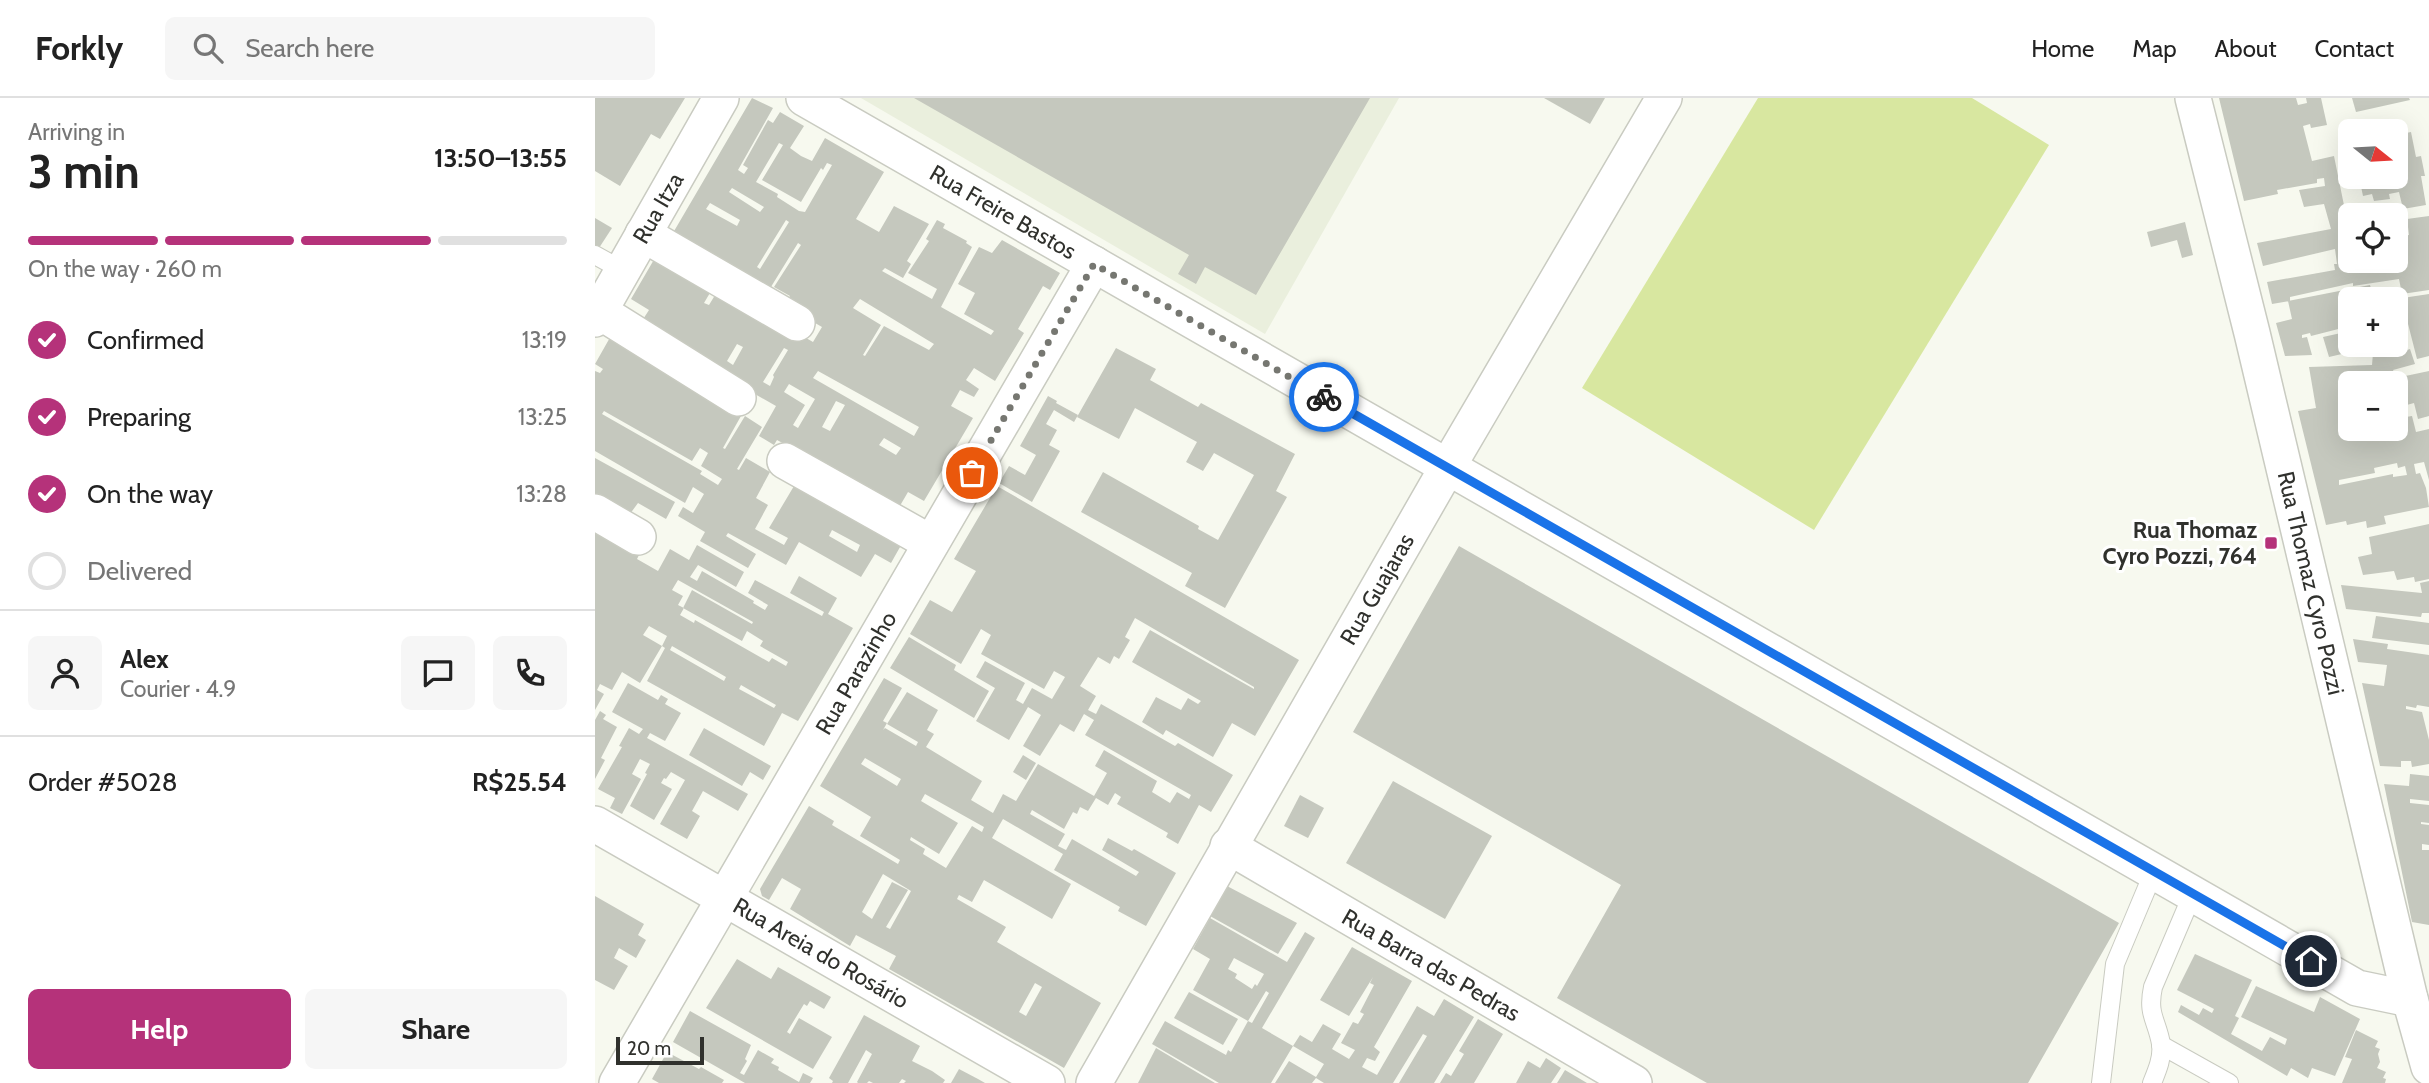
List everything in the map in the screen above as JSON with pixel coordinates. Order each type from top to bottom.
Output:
[{"type":"street","name":"Rua Itza","points":[[597,315],[608,263],[643,234],[721,98]]},
{"type":"street","name":"Rua Freire Bastos","points":[[804,98],[2357,988],[2410,999]]},
{"type":"street","name":"Rua Guajaras","points":[[1094,1083],[1447,468],[1664,98]]},
{"type":"street","name":"Rua Thomaz Cyro Pozzi","points":[[2193,98],[2252,333],[2410,999],[2429,1067]]},
{"type":"street","points":[[643,234],[797,323]]},
{"type":"street","name":"Rua Parazinho","points":[[617,1083],[1094,264]]},
{"type":"street","points":[[597,315],[739,398]]},
{"type":"street","points":[[785,461],[931,543]]},
{"type":"street","points":[[595,512],[638,537]]},
{"type":"street","name":"Rua Areia do Rosário","points":[[595,824],[1047,1083]]},
{"type":"street","name":"Rua Barra das Pedras","points":[[1229,846],[1634,1083]]},
{"type":"lane","points":[[2101,1083],[2115,964],[2154,871]]},
{"type":"lane","points":[[2152,1083],[2159,1063],[2161,1045],[2151,1015],[2150,1000],[2193,893]]},
{"type":"lane","points":[[2161,1045],[2229,1083]]},
{"type":"shaded area","points":[[861,98],[1399,98],[1265,334]]},
{"type":"green space","points":[[1758,98],[1972,98],[2049,145],[1814,530],[1582,388]]},
{"type":"building","points":[[595,98],[685,98],[660,139],[651,134],[620,186],[595,171]]},
{"type":"building","points":[[752,98],[773,108],[738,170],[744,174],[748,168],[743,165],[768,120],[773,123],[780,112],[804,126],[790,148],[801,156],[812,161],[825,138],[884,172],[856,219],[879,232],[894,206],[929,224],[907,261],[911,264],[903,278],[885,268],[882,271],[932,299],[937,289],[908,273],[929,241],[926,239],[937,220],[945,224],[943,228],[967,241],[972,247],[941,307],[991,335],[994,331],[964,314],[975,293],[958,284],[979,247],[992,253],[1002,240],[1060,273],[1050,290],[1043,286],[1018,329],[1024,333],[995,381],[974,368],[966,380],[979,389],[974,397],[960,390],[951,406],[973,418],[924,501],[908,492],[894,516],[788,446],[777,440],[774,445],[759,436],[776,406],[638,327],[649,310],[631,299],[659,251],[714,286],[704,303],[709,305],[720,287],[790,339],[794,331],[813,342],[822,327],[784,305],[790,296],[774,287],[801,245],[798,243],[766,295],[670,238]],"holes":[[[779,143],[783,145],[762,180],[801,202],[821,168],[823,170],[827,163],[832,165],[805,212],[777,197],[778,194],[756,182]],[[732,188],[764,207],[760,212],[729,192]],[[710,203],[740,220],[737,226],[706,209]],[[786,220],[789,222],[760,269],[757,267]],[[860,299],[934,344],[929,350],[884,326],[865,356],[863,355],[881,325],[853,308]],[[737,344],[743,347],[733,365],[727,361]],[[784,348],[788,350],[773,375],[770,386],[763,382]],[[818,371],[919,427],[914,436],[813,378]],[[789,384],[815,399],[798,428],[793,425],[805,405],[784,392]],[[836,401],[845,405],[830,431],[822,427]],[[884,438],[901,448],[896,455],[879,445]]]},
{"type":"building","points":[[914,98],[1370,98],[1256,295],[1205,267],[1196,284],[1178,274],[1189,255]]},
{"type":"building","points":[[1544,98],[1605,98],[1590,124]]},
{"type":"building","points":[[2219,98],[2296,98],[2298,105],[2307,103],[2306,98],[2321,98],[2327,125],[2311,128],[2310,124],[2303,126],[2312,161],[2334,156],[2338,189],[2341,189],[2344,203],[2338,203],[2338,273],[2408,273],[2408,219],[2429,216],[2429,290],[2408,293],[2408,287],[2401,287],[2399,279],[2353,286],[2353,283],[2290,297],[2290,301],[2272,304],[2267,282],[2335,270],[2335,249],[2263,266],[2257,243],[2331,229],[2324,204],[2304,207],[2299,190],[2325,186],[2324,178],[2317,179],[2317,183],[2277,190],[2278,194],[2244,201]]},
{"type":"building","points":[[2352,98],[2409,98],[2410,100],[2356,112]]},
{"type":"building","points":[[2411,132],[2416,157],[2421,156],[2426,205],[2408,208],[2408,203],[2402,203],[2399,192],[2389,194],[2390,199],[2374,201],[2372,194],[2363,196],[2362,189],[2408,189],[2408,133]]},
{"type":"building","points":[[595,218],[612,228],[599,248],[595,246]]},
{"type":"building","points":[[2185,222],[2193,255],[2182,258],[2177,240],[2151,247],[2147,232]]},
{"type":"building","points":[[2338,291],[2338,329],[2311,336],[2310,333],[2302,335],[2302,338],[2307,337],[2312,355],[2285,356],[2276,323],[2292,319],[2288,301]]},
{"type":"building","points":[[2429,294],[2429,356],[2417,359],[2408,324],[2408,297]]},
{"type":"building","points":[[612,334],[741,416],[723,448],[725,449],[745,416],[762,427],[737,469],[739,470],[746,458],[770,472],[756,498],[768,505],[755,529],[784,545],[788,538],[769,528],[794,486],[904,540],[891,563],[875,554],[861,577],[799,542],[786,565],[728,533],[726,536],[756,554],[748,568],[700,541],[705,532],[678,516],[683,507],[693,513],[704,494],[693,487],[685,503],[595,451],[595,371],[600,373],[603,369],[595,364]],"holes":[[[604,411],[692,461],[700,448],[708,453],[701,466],[722,479],[718,485],[700,474],[702,471],[602,414]],[[832,530],[860,545],[857,552],[829,536]]]},
{"type":"building","points":[[2338,334],[2338,355],[2329,357],[2323,337]]},
{"type":"building","points":[[1116,348],[1156,369],[1150,380],[1198,407],[1201,403],[1295,454],[1276,491],[1287,497],[1225,608],[1185,586],[1192,573],[1081,512],[1103,472],[1199,526],[1198,529],[1218,540],[1254,475],[1214,453],[1203,471],[1186,462],[1197,442],[1135,408],[1119,439],[1077,417]]},
{"type":"building","points":[[2410,349],[2415,364],[2393,371],[2338,371],[2338,441],[2408,441],[2408,417],[2412,416],[2416,432],[2429,429],[2429,480],[2424,462],[2414,464],[2416,474],[2420,473],[2426,488],[2429,507],[2384,516],[2386,524],[2367,528],[2366,521],[2326,525],[2298,411],[2316,408],[2309,367],[2372,365],[2373,357],[2408,357]],"holes":[[[2397,463],[2398,468],[2405,466],[2407,475],[2393,477],[2393,474],[2339,485],[2339,480],[2375,473],[2374,468]]]},
{"type":"building","points":[[2429,371],[2429,416],[2418,419],[2414,403],[2408,405],[2408,375]]},
{"type":"building","points":[[1048,396],[1078,415],[1074,422],[1054,410],[1046,424],[1057,430],[1049,445],[1060,451],[1032,502],[999,483],[1009,466],[1025,475],[1036,455],[1020,446]]},
{"type":"building","points":[[595,458],[675,502],[666,519],[638,503],[624,522],[595,504]]},
{"type":"building","points":[[997,486],[1299,660],[1255,736],[1232,723],[1213,757],[1166,730],[1163,735],[1142,722],[1156,697],[1181,710],[1188,698],[1198,704],[1201,701],[1132,662],[1150,630],[1254,687],[1135,618],[1125,637],[1130,640],[1119,659],[1114,656],[1110,664],[1098,657],[1080,686],[1096,696],[1088,710],[1096,714],[1101,704],[1175,746],[1178,743],[1233,775],[1211,812],[1199,805],[1178,844],[1166,837],[1168,833],[1117,804],[1121,797],[1115,793],[1108,805],[1096,798],[1088,811],[1080,807],[1077,814],[1073,812],[1064,829],[1032,810],[1030,814],[1065,834],[1058,846],[1066,850],[1072,839],[1136,876],[1139,872],[1102,850],[1108,838],[1132,851],[1134,849],[1176,873],[1146,926],[1118,911],[1120,907],[1054,870],[1063,854],[1003,819],[992,838],[1071,884],[1052,919],[984,880],[972,902],[959,895],[957,899],[1006,927],[997,942],[1101,1003],[1064,1068],[889,969],[896,956],[856,935],[850,946],[790,909],[801,889],[782,878],[769,900],[762,896],[760,889],[809,806],[834,821],[832,825],[898,864],[900,860],[860,836],[871,817],[820,786],[884,678],[902,688],[883,721],[887,723],[883,730],[885,728],[916,746],[918,742],[887,724],[907,692],[938,710],[927,730],[934,734],[926,747],[982,781],[971,800],[993,813],[1003,794],[1016,801],[1038,764],[1094,796],[1107,773],[1095,766],[1104,750],[1157,781],[1152,792],[1170,803],[1177,792],[1189,799],[1191,795],[1085,735],[1094,720],[1084,714],[1074,732],[1060,724],[1040,756],[1023,746],[1041,715],[1028,707],[1009,740],[976,721],[995,688],[976,677],[985,661],[1025,683],[1016,700],[1023,704],[1032,688],[1052,699],[1065,677],[1054,671],[1044,689],[981,654],[991,635],[981,629],[961,664],[910,634],[930,600],[952,612],[976,571],[954,559]],"holes":[[[865,758],[901,779],[897,786],[861,764]],[[925,794],[984,827],[982,832],[972,826],[946,868],[923,854],[925,849],[910,840],[911,837],[939,854],[958,823],[921,801]],[[883,874],[911,891],[890,929],[886,927],[908,890],[892,882],[872,919],[862,912]],[[1035,983],[1042,987],[1026,1016],[1019,1012]]]},
{"type":"building","points":[[595,520],[643,547],[637,559],[658,571],[670,549],[689,560],[697,545],[744,572],[736,587],[698,565],[690,577],[697,581],[702,571],[765,610],[768,605],[748,593],[755,580],[822,616],[824,612],[790,593],[799,576],[837,598],[828,614],[853,628],[798,721],[782,713],[764,746],[647,681],[665,648],[662,646],[640,683],[622,672],[612,690],[600,684],[597,690],[604,694],[595,710]],"holes":[[[678,580],[753,622],[752,624],[692,590],[683,608],[678,605],[683,596],[672,590]],[[684,608],[742,641],[747,631],[763,641],[760,646],[788,662],[786,666],[772,658],[769,662],[695,620],[694,623],[680,615]],[[649,626],[667,636],[662,646],[643,635]],[[672,646],[726,677],[724,681],[670,650]],[[741,685],[776,705],[774,708],[739,689]]]},
{"type":"building","points":[[2429,524],[2429,579],[2415,582],[2414,577],[2397,580],[2394,571],[2363,575],[2358,557],[2372,554],[2369,537]]},
{"type":"building","points":[[1459,546],[2119,923],[2028,1083],[1707,1083],[1557,998],[1621,885],[1353,732]]},
{"type":"building","points":[[2429,581],[2429,613],[2422,613],[2421,617],[2346,609],[2341,585],[2422,593],[2420,583]]},
{"type":"building","points":[[2376,616],[2429,623],[2429,645],[2372,638]]},
{"type":"building","points":[[909,637],[956,665],[954,670],[989,691],[974,718],[890,668]]},
{"type":"building","points":[[2353,639],[2388,644],[2387,649],[2429,655],[2429,707],[2417,705],[2416,708],[2406,706],[2406,709],[2422,712],[2429,740],[2429,764],[2412,767],[2411,761],[2401,761],[2401,767],[2380,766],[2362,683],[2384,686],[2387,665],[2358,662]]},
{"type":"building","points":[[628,683],[658,700],[661,695],[668,699],[665,704],[681,713],[665,741],[650,733],[647,738],[748,794],[738,811],[703,791],[692,811],[700,816],[687,839],[660,824],[685,780],[671,772],[664,778],[661,783],[672,789],[654,820],[630,806],[650,764],[640,759],[632,774],[641,779],[622,814],[610,808],[615,798],[598,789],[622,747],[619,746],[629,728],[639,734],[643,729],[612,712]]},
{"type":"building","points":[[600,711],[606,715],[603,719],[617,727],[601,758],[605,760],[595,779],[595,720]]},
{"type":"building","points":[[704,728],[771,766],[763,780],[750,772],[742,786],[689,755]]},
{"type":"building","points":[[1023,755],[1036,763],[1026,780],[1013,772]]},
{"type":"building","points":[[2410,774],[2429,776],[2429,801],[2410,799],[2410,803],[2429,805],[2429,823],[2421,824],[2429,825],[2429,845],[2422,844],[2422,850],[2429,850],[2429,925],[2412,922],[2384,784],[2409,786]]},
{"type":"building","points":[[1393,781],[1492,836],[1445,919],[1346,863]]},
{"type":"building","points":[[1300,795],[1324,808],[1308,838],[1284,826]]},
{"type":"building","points":[[1227,886],[1297,923],[1278,954],[1210,916]]},
{"type":"building","points":[[595,896],[644,924],[638,935],[646,940],[636,958],[619,948],[614,958],[628,966],[614,990],[595,980]]},
{"type":"building","points":[[1210,918],[1287,962],[1305,932],[1315,938],[1262,1028],[1293,1046],[1271,1083],[1219,1083],[1152,1044],[1165,1021],[1226,1055],[1228,1050],[1231,1052],[1248,1021],[1193,990],[1210,959],[1193,949]],"holes":[[[1234,958],[1264,974],[1252,989],[1235,978],[1237,974],[1228,969]],[[1266,991],[1269,993],[1252,1023],[1248,1021]]]},
{"type":"building","points":[[1352,947],[1412,981],[1374,1047],[1380,1052],[1375,1061],[1367,1058],[1362,1067],[1377,1075],[1417,1006],[1434,1016],[1444,999],[1474,1017],[1434,1083],[1399,1083],[1427,1036],[1423,1034],[1393,1083],[1324,1083],[1316,1078],[1312,1083],[1275,1083],[1289,1061],[1316,1077],[1324,1064],[1293,1046],[1300,1035],[1312,1042],[1323,1024],[1341,1034],[1332,1049],[1349,1059],[1355,1050],[1341,1043],[1353,1022],[1358,1024],[1364,1014],[1360,1012],[1374,985],[1370,983],[1373,977],[1349,1016],[1320,1000]]},
{"type":"building","points":[[2195,954],[2252,980],[2235,1016],[2239,1018],[2231,1034],[2262,1051],[2270,1037],[2285,1045],[2287,1039],[2241,1017],[2256,986],[2314,1012],[2320,997],[2360,1019],[2335,1076],[2312,1068],[2308,1078],[2291,1068],[2287,1076],[2178,1012],[2181,1005],[2199,1015],[2203,1008],[2212,1013],[2214,1009],[2177,990]]},
{"type":"building","points":[[737,959],[771,979],[778,967],[831,997],[824,1009],[810,1001],[807,1006],[804,1004],[787,1032],[790,1034],[799,1018],[832,1037],[813,1069],[706,1008]]},
{"type":"building","points":[[1189,992],[1238,1019],[1223,1045],[1174,1018]]},
{"type":"building","points":[[690,1011],[751,1045],[745,1059],[747,1061],[740,1073],[744,1075],[758,1050],[774,1059],[771,1063],[779,1067],[778,1070],[799,1082],[803,1073],[813,1078],[810,1083],[745,1083],[673,1042]]},
{"type":"building","points":[[864,1015],[920,1046],[912,1061],[945,1080],[943,1083],[904,1083],[906,1081],[902,1079],[899,1083],[858,1083],[872,1054],[866,1050],[848,1083],[832,1083],[829,1078]]},
{"type":"building","points":[[1478,1019],[1503,1034],[1474,1083],[1440,1083],[1446,1073],[1451,1076],[1464,1054],[1459,1051]]},
{"type":"building","points":[[2356,1030],[2378,1041],[2375,1047],[2380,1049],[2380,1062],[2377,1068],[2386,1072],[2383,1078],[2386,1079],[2385,1083],[2342,1083],[2352,1059],[2345,1057]]},
{"type":"building","points":[[1156,1048],[1215,1083],[1138,1083]]},
{"type":"building","points":[[667,1052],[724,1080],[722,1083],[659,1083],[652,1079]]},
{"type":"building","points":[[1546,1058],[1561,1068],[1551,1083],[1516,1083],[1528,1061],[1540,1068]]},
{"type":"building","points":[[959,1069],[978,1079],[985,1083],[951,1083]]},
{"type":"building","points":[[1565,1070],[1587,1083],[1557,1083]]},
{"type":"way so far","points":[[972,473],[1094,264],[1324,397]]},
{"type":"place","name":"Rua Thomaz Cyro Pozzi, 764","points":[[2271,543]]},
{"type":"route","points":[[1324,397],[2311,961]]}]
